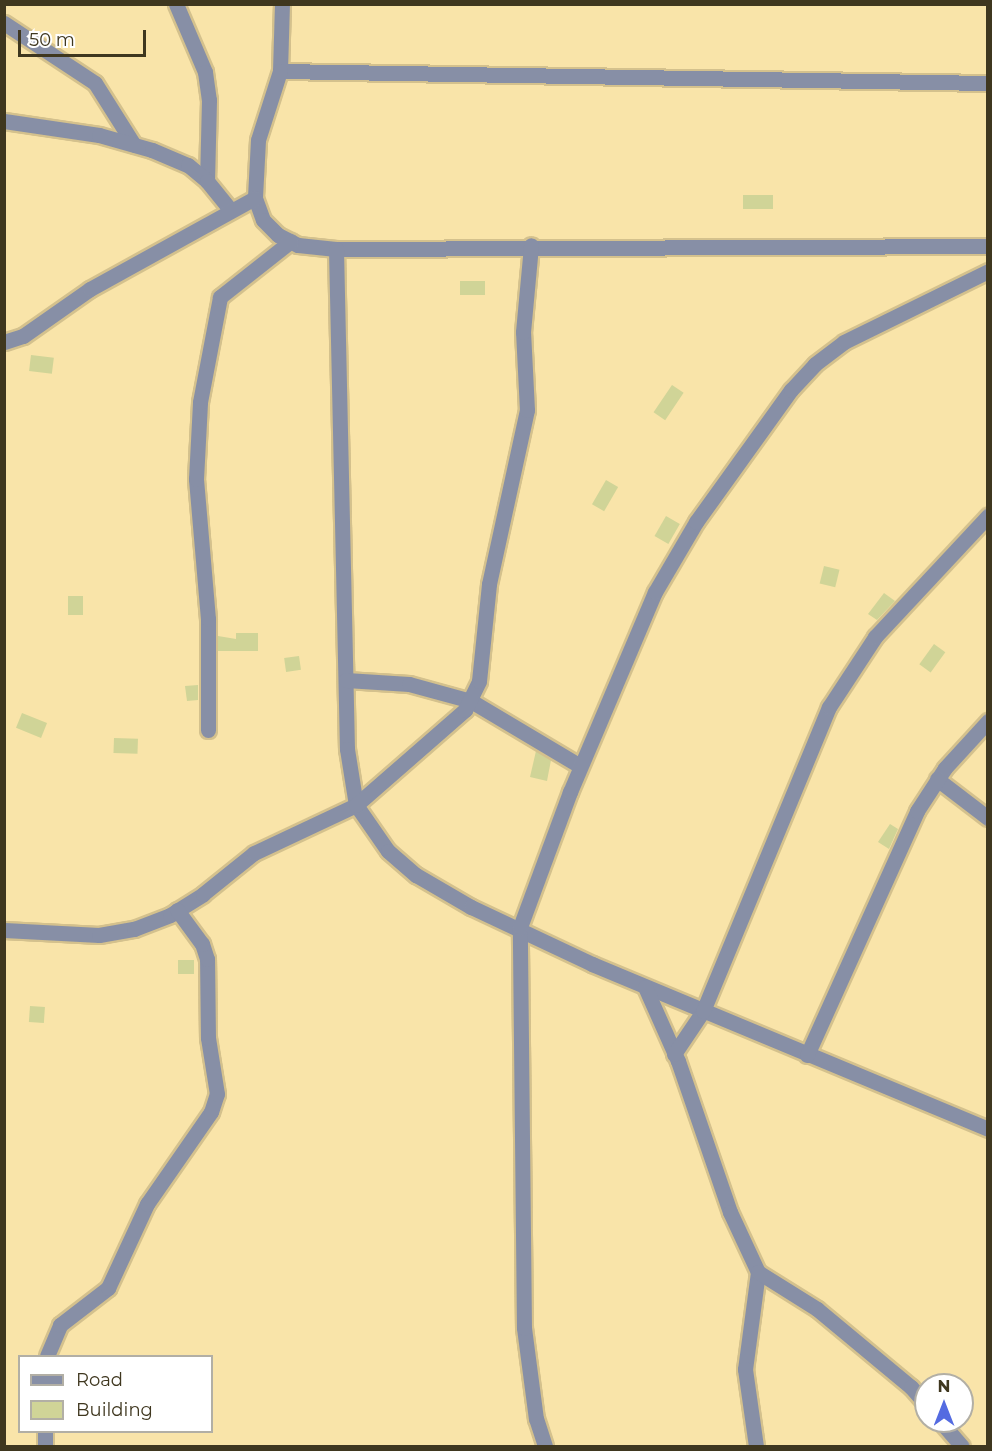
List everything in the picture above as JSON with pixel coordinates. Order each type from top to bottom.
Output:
[{"type":"street","points":[[176,4],[205,72],[209,100],[207,181]]},
{"type":"street","points":[[282,4],[280,71],[258,140],[255,198],[263,220],[278,235],[291,241],[336,249],[531,245],[987,246]]},
{"type":"street","points":[[4,23],[95,82],[134,145]]},
{"type":"street","points":[[280,71],[987,83]]},
{"type":"street","points":[[4,121],[99,135],[188,165],[207,181],[231,211]]},
{"type":"street","points":[[4,342],[23,336],[90,289],[255,198]]},
{"type":"street","points":[[208,730],[208,618],[196,479],[200,402],[220,297],[291,241]]},
{"type":"street","points":[[4,930],[99,935],[135,929],[177,910],[254,853],[356,805],[471,701],[479,681],[489,584],[526,410],[523,332],[531,245]]},
{"type":"street","points":[[336,249],[347,749],[356,805],[388,851],[416,875],[471,907],[520,927],[645,987],[987,1129]]},
{"type":"street","points":[[545,1446],[536,1419],[523,1307],[520,927],[580,766],[655,592],[696,522],[791,390],[815,364],[844,342],[987,271]]},
{"type":"street","points":[[674,1054],[703,1011],[829,707],[875,637],[987,516]]},
{"type":"street","points":[[346,680],[409,684],[471,701],[580,766]]},
{"type":"street","points":[[807,1055],[876,895],[917,811],[937,779],[987,721]]},
{"type":"street","points":[[937,779],[987,818]]},
{"type":"street","points":[[47,1355],[60,1325],[108,1288],[147,1204],[211,1112],[217,1094],[208,1038],[207,959],[202,944],[177,910]]},
{"type":"street","points":[[645,987],[674,1054],[712,1165],[758,1272],[745,1369],[756,1446]]},
{"type":"street","points":[[758,1272],[818,1309],[914,1390]]},
{"type":"street","points":[[951,1433],[962,1446]]},
{"type":"building","points":[[743,195],[773,195],[773,209],[743,209]]},
{"type":"building","points":[[460,281],[485,281],[485,295],[460,295]]},
{"type":"building","points":[[31,355],[54,358],[52,374],[29,371]]},
{"type":"building","points":[[672,385],[684,393],[665,420],[654,412]]},
{"type":"building","points":[[606,480],[618,487],[604,511],[592,504]]},
{"type":"building","points":[[666,516],[680,524],[668,544],[654,536]]},
{"type":"building","points":[[824,566],[840,570],[835,587],[820,583]]},
{"type":"building","points":[[884,593],[895,601],[877,620],[868,614]]},
{"type":"building","points":[[68,596],[83,596],[83,615],[68,615]]},
{"type":"building","points":[[236,633],[258,633],[258,651],[218,651],[218,636],[236,639]]},
{"type":"building","points":[[934,644],[945,652],[931,672],[919,664]]},
{"type":"building","points":[[299,656],[301,670],[286,672],[284,658]]},
{"type":"building","points":[[198,685],[198,700],[187,701],[185,686]]},
{"type":"building","points":[[22,713],[47,723],[41,738],[16,728]]},
{"type":"building","points":[[114,738],[138,739],[137,754],[113,753]]},
{"type":"building","points":[[536,751],[551,760],[547,781],[530,777]]},
{"type":"building","points":[[890,824],[898,829],[889,849],[878,842]]},
{"type":"building","points":[[178,960],[194,960],[194,974],[178,974]]},
{"type":"building","points":[[30,1006],[45,1007],[44,1023],[29,1022]]}]
